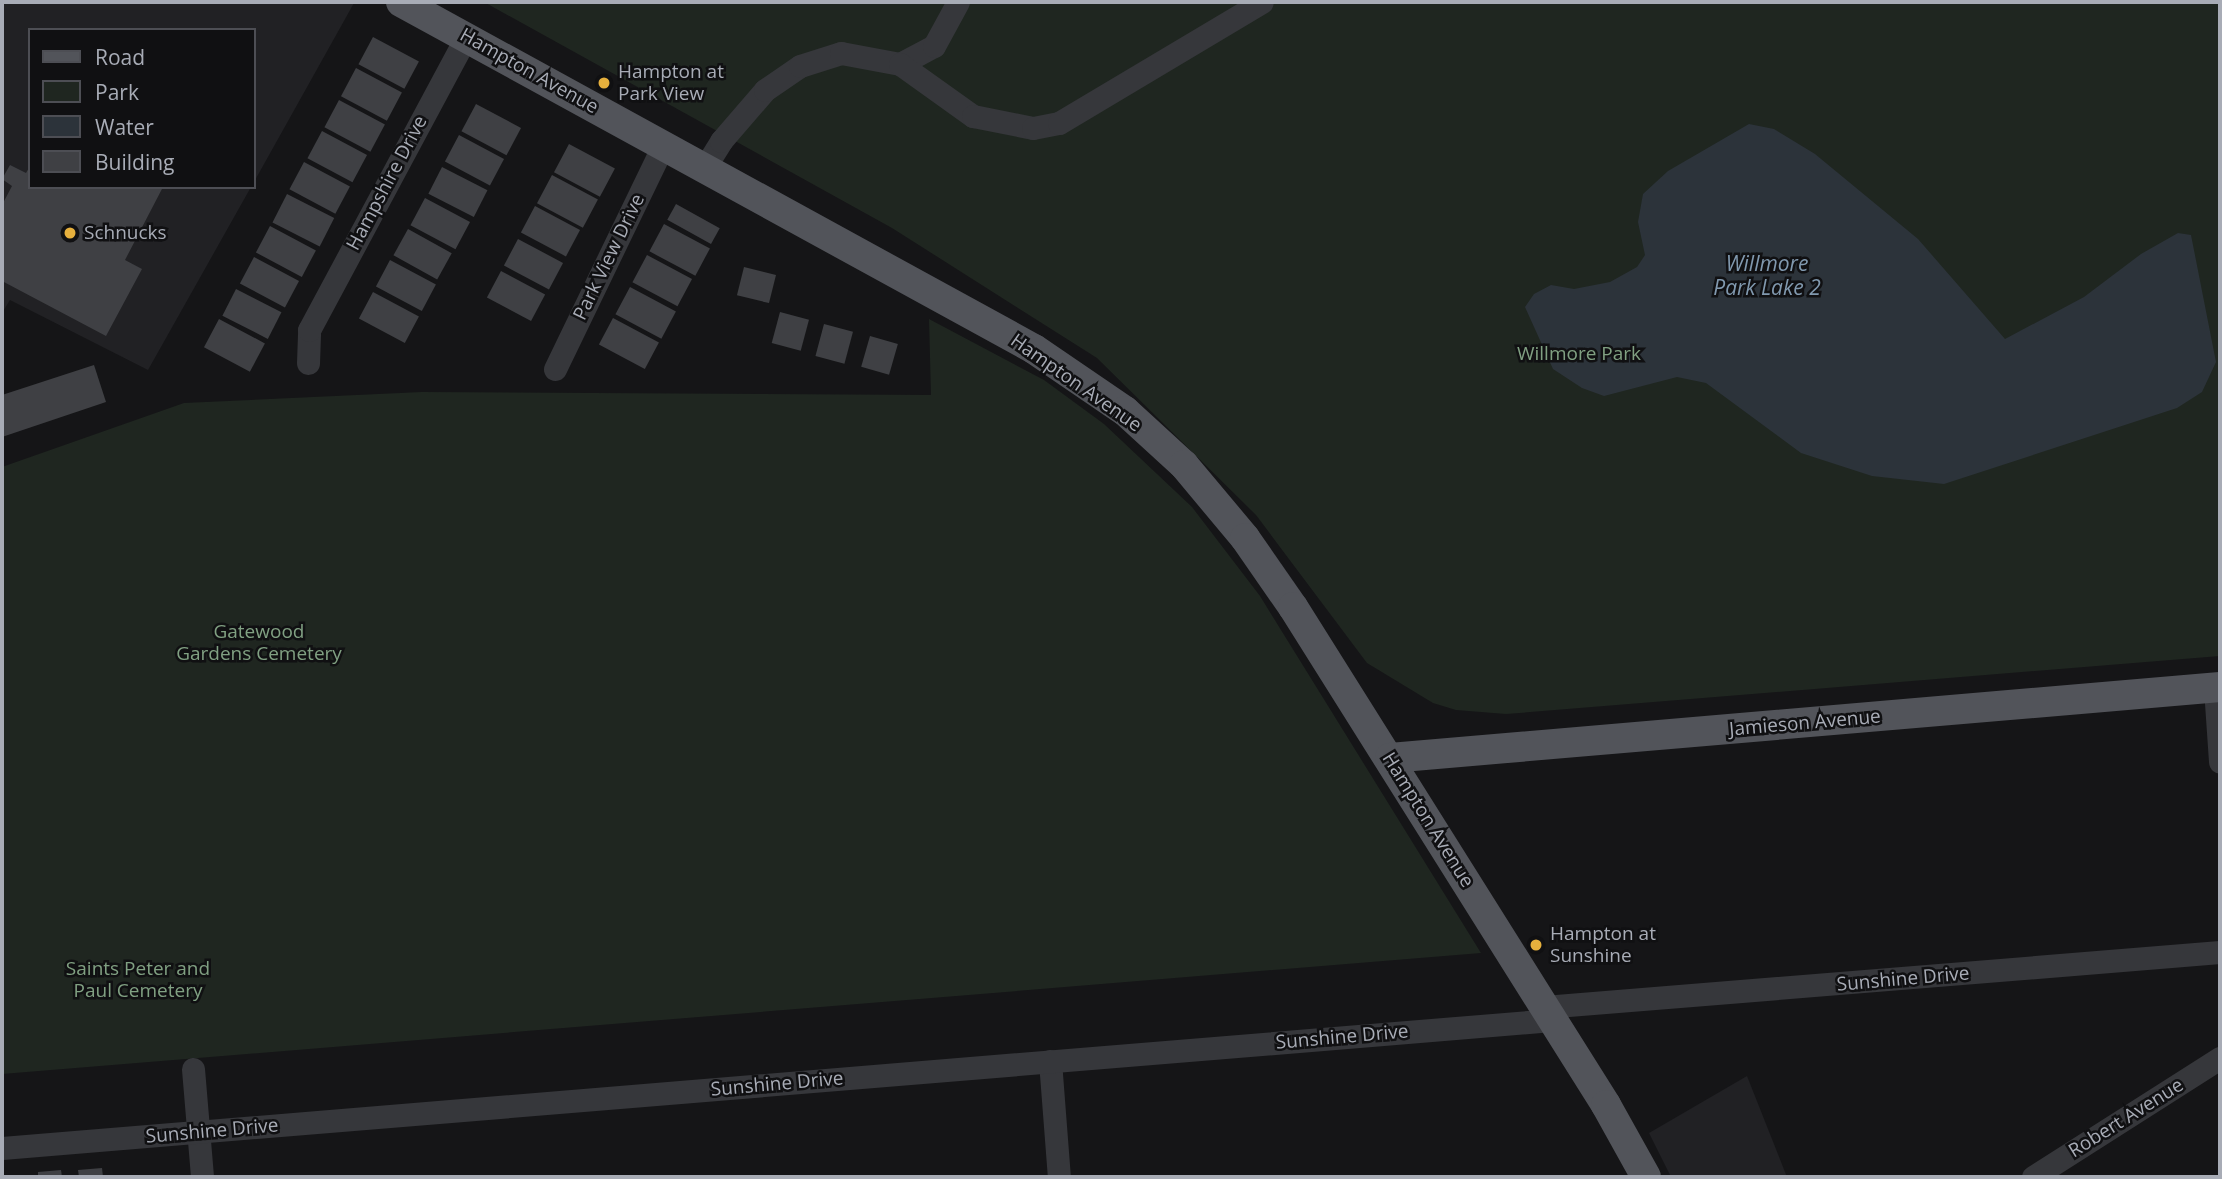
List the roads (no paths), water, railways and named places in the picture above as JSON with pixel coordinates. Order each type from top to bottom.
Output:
[{"type":"main road","name":"Hampton Avenue","points":[[401,2],[1034,349],[1125,411],[1184,465],[1245,538],[1390,758],[1646,1177]]},
{"type":"main road","name":"Jamieson Avenue","points":[[1390,758],[2218,688]]},
{"type":"street","points":[[900,64],[934,46],[958,2]]},
{"type":"street","points":[[705,167],[721,141],[765,90],[800,66],[841,53],[900,64],[973,116],[1033,128],[1059,123],[1262,2]]},
{"type":"street","name":"Hampshire Drive","points":[[308,363],[309,330],[466,37]]},
{"type":"street","name":"Park View Drive","points":[[555,369],[664,144]]},
{"type":"street","points":[[2218,688],[2220,762]]},
{"type":"street","name":"Sunshine Drive","points":[[2,1148],[1050,1061],[2220,952]]},
{"type":"street","name":"Robert Avenue","points":[[2033,1177],[2220,1058]]},
{"type":"street","points":[[1050,1061],[1059,1177]]},
{"type":"street","points":[[193,1069],[202,1177]]},
{"type":"water","name":"Willmore Park Lake 2","points":[[1749,124],[1774,129],[1815,154],[1918,239],[2005,339],[2084,297],[2141,254],[2178,233],[2191,235],[2216,362],[2202,392],[2177,408],[1944,484],[1872,476],[1801,453],[1706,383],[1677,377],[1604,396],[1582,388],[1553,369],[1525,307],[1534,294],[1551,285],[1574,289],[1610,282],[1637,267],[1645,255],[1638,222],[1643,194],[1668,171]]},
{"type":"place","name":"Hampton at Park View","points":[[604,83]]},
{"type":"place","name":"Schnucks","points":[[70,233]]},
{"type":"place","name":"Hampton at Sunshine","points":[[1536,945]]},
{"type":"park label","name":"Willmore Park","points":[[1579,354]]},
{"type":"park label","name":"Gatewood Gardens Cemetery","points":[[259,643]]},
{"type":"park label","name":"Saints Peter and Paul Cemetery","points":[[138,980]]}]
